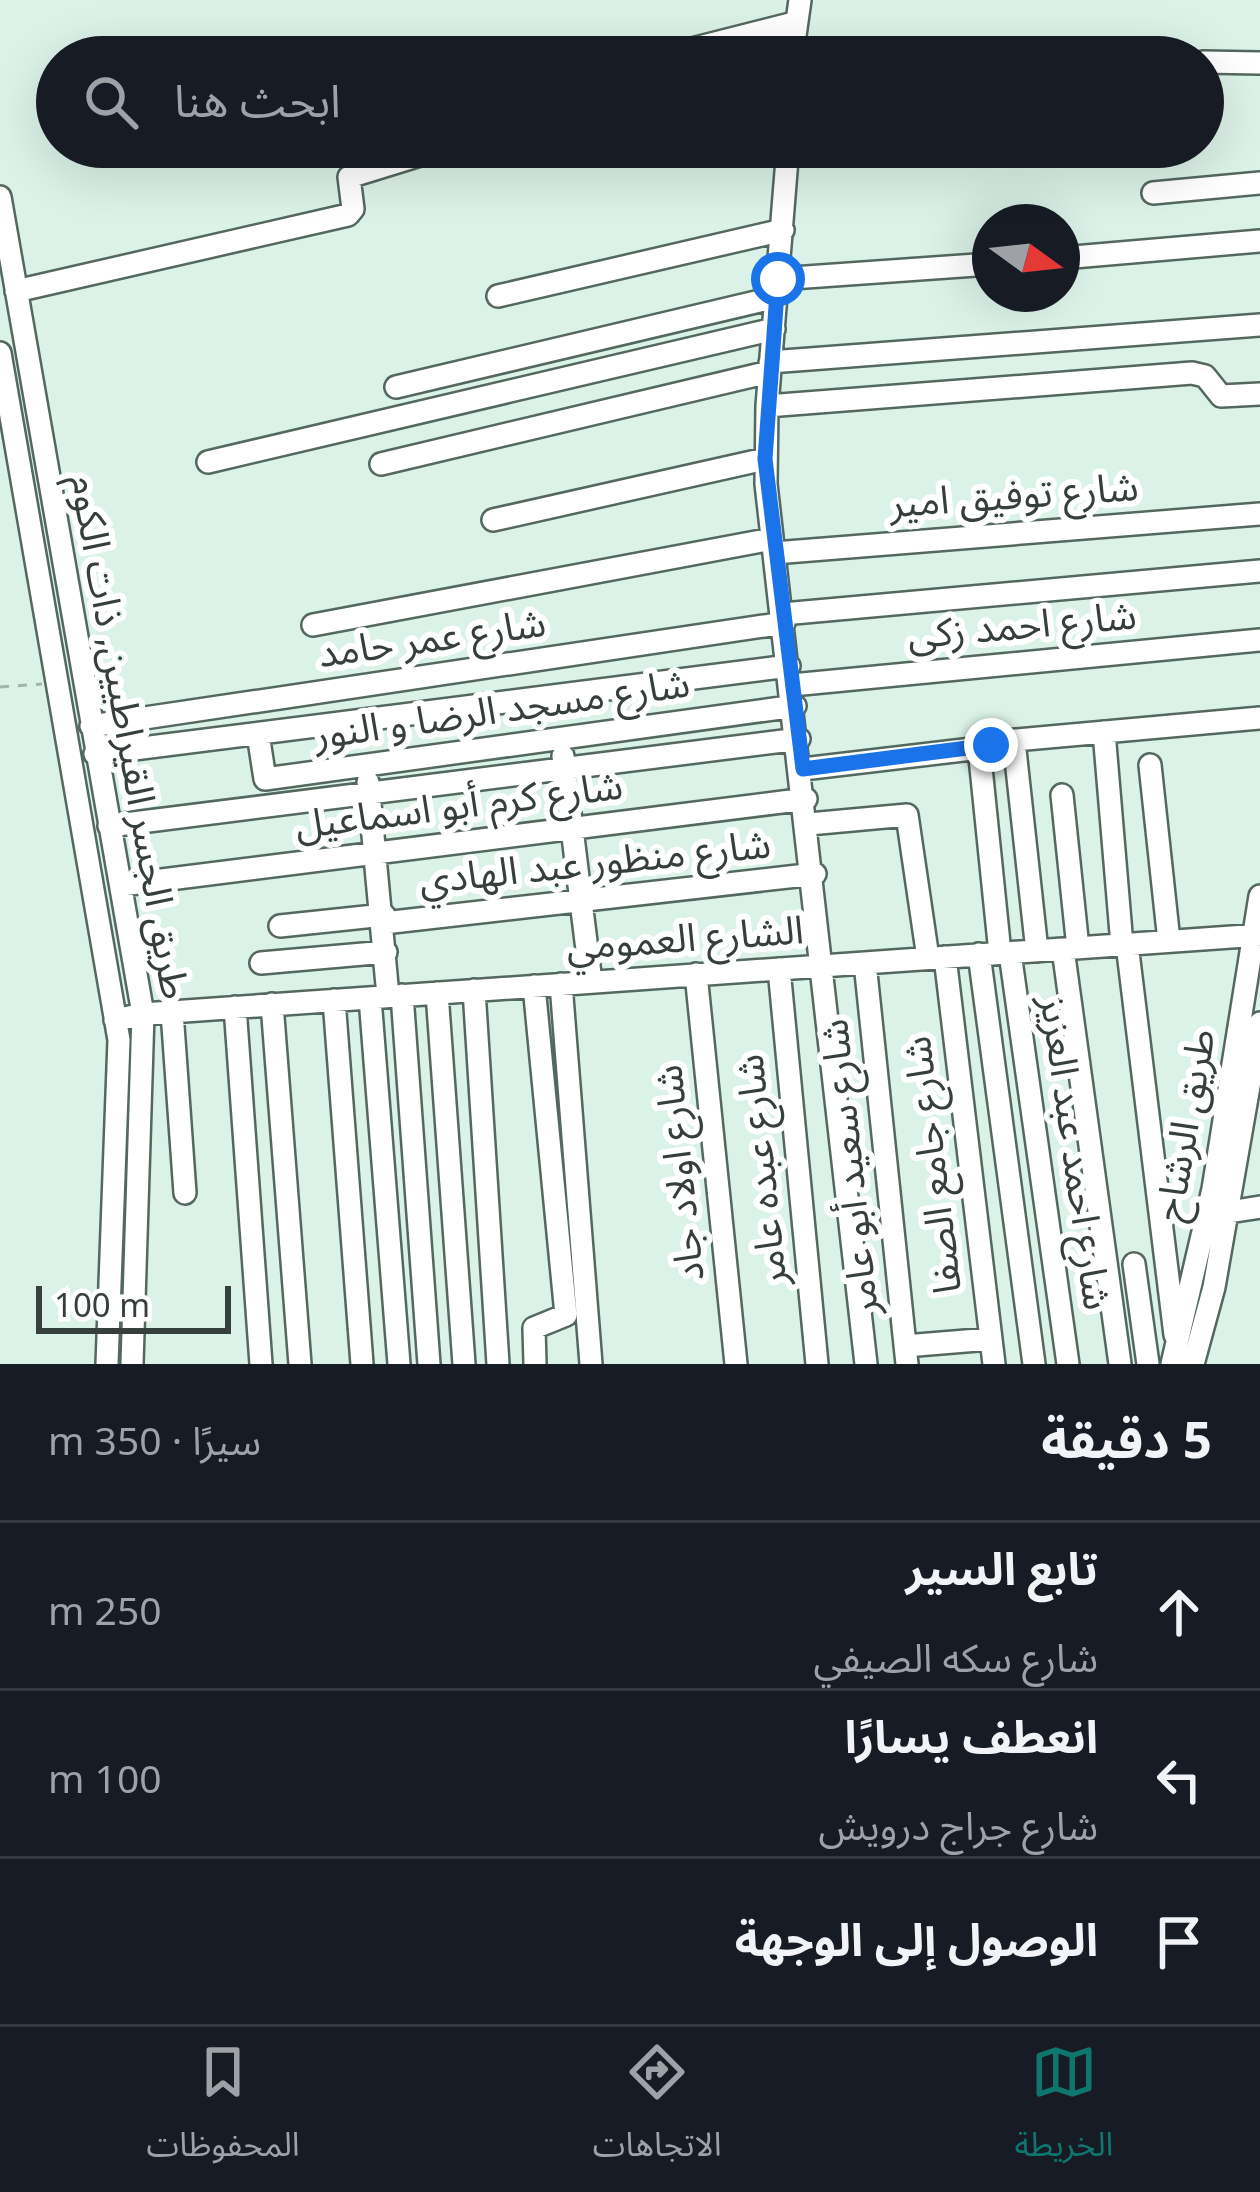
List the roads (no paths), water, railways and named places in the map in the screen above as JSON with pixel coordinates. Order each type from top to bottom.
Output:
[{"type":"street","points":[[723,36],[797,11]]},
{"type":"street","points":[[1224,62],[1260,62]]},
{"type":"street","points":[[16,291],[348,215],[353,209],[347,180],[373,168]]},
{"type":"street","points":[[787,168],[765,459],[866,1364]]},
{"type":"street","points":[[1153,193],[1260,183]]},
{"type":"street","name":"طريق الجسر القيراطيين, ذات الكوم","points":[[0,197],[143,1013],[131,1364]]},
{"type":"street","points":[[498,296],[783,230]]},
{"type":"street","points":[[1080,256],[1260,241]]},
{"type":"street","points":[[396,387],[778,288],[972,266]]},
{"type":"street","points":[[381,464],[770,367],[1260,325]]},
{"type":"street","points":[[208,462],[774,329]]},
{"type":"street","name":"طريق الجسر القيراطيين, ذات الكوم","points":[[1,366],[121,1067],[107,1364]]},
{"type":"street","points":[[766,406],[1192,373],[1205,376],[1221,396],[1260,394]]},
{"type":"street","points":[[494,520],[765,459]]},
{"type":"street","name":"شارع توفيق امير","points":[[313,625],[773,546],[1260,514]]},
{"type":"street","name":"شارع عمر حامد","points":[[91,726],[784,618],[1260,571]]},
{"type":"street","name":"شارع احمد زكى","points":[[792,686],[1260,640]]},
{"type":"street","points":[[95,754],[258,734],[792,686]]},
{"type":"street","name":"شارع مسجد الرضا و النور","points":[[258,734],[264,779],[561,738],[792,686]]},
{"type":"street","points":[[803,769],[1260,718]]},
{"type":"street","points":[[1103,732],[1124,944],[1181,1359]]},
{"type":"street","points":[[561,738],[591,982]]},
{"type":"street","points":[[109,826],[799,739]]},
{"type":"street","points":[[1014,742],[1037,950]]},
{"type":"street","points":[[979,748],[1034,1364]]},
{"type":"street","points":[[366,765],[386,952],[399,1364]]},
{"type":"street","points":[[1150,765],[1169,941]]},
{"type":"street","points":[[1062,795],[1071,948],[1120,1364]]},
{"type":"street","name":"شارع كرم أبو اسماعيل","points":[[122,885],[806,800]]},
{"type":"street","name":"شارع جامع الصفا","points":[[809,824],[907,814],[937,958],[994,1364]]},
{"type":"street","name":"شارع منظور عبد الهادي","points":[[280,926],[582,902],[814,874]]},
{"type":"street","name":"طريق الرشاح","points":[[1181,1359],[1229,1211],[1253,1040],[1260,896]]},
{"type":"street","name":"الشارع العمومي","points":[[115,1020],[143,1013],[1257,935]]},
{"type":"street","points":[[261,962],[386,952]]},
{"type":"street","name":"شارع احمد عبد العزيز","points":[[996,954],[1068,1364]]},
{"type":"street","name":"شارع سعيد أبو عامر","points":[[865,963],[906,1355]]},
{"type":"street","name":"شارع عبده عامر","points":[[778,969],[817,1364]]},
{"type":"street","name":"شارع اولاد جاد","points":[[696,974],[736,1364]]},
{"type":"street","points":[[561,984],[591,1364]]},
{"type":"street","points":[[534,986],[566,1313],[562,1320],[534,1328],[535,1364]]},
{"type":"street","points":[[474,990],[498,1364]]},
{"type":"street","points":[[437,993],[464,1364]]},
{"type":"street","points":[[387,996],[430,1364]]},
{"type":"street","points":[[334,1000],[362,1364]]},
{"type":"street","points":[[272,1004],[300,1364]]},
{"type":"street","points":[[235,1007],[262,1364]]},
{"type":"street","points":[[172,1012],[185,1193]]},
{"type":"street","name":"طريق الرشاح","points":[[1181,1359],[1200,1253],[1253,1040]]},
{"type":"street","points":[[1229,1211],[1260,1207]]},
{"type":"street","points":[[1134,1264],[1148,1364]]},
{"type":"street","points":[[906,1355],[990,1339]]}]
